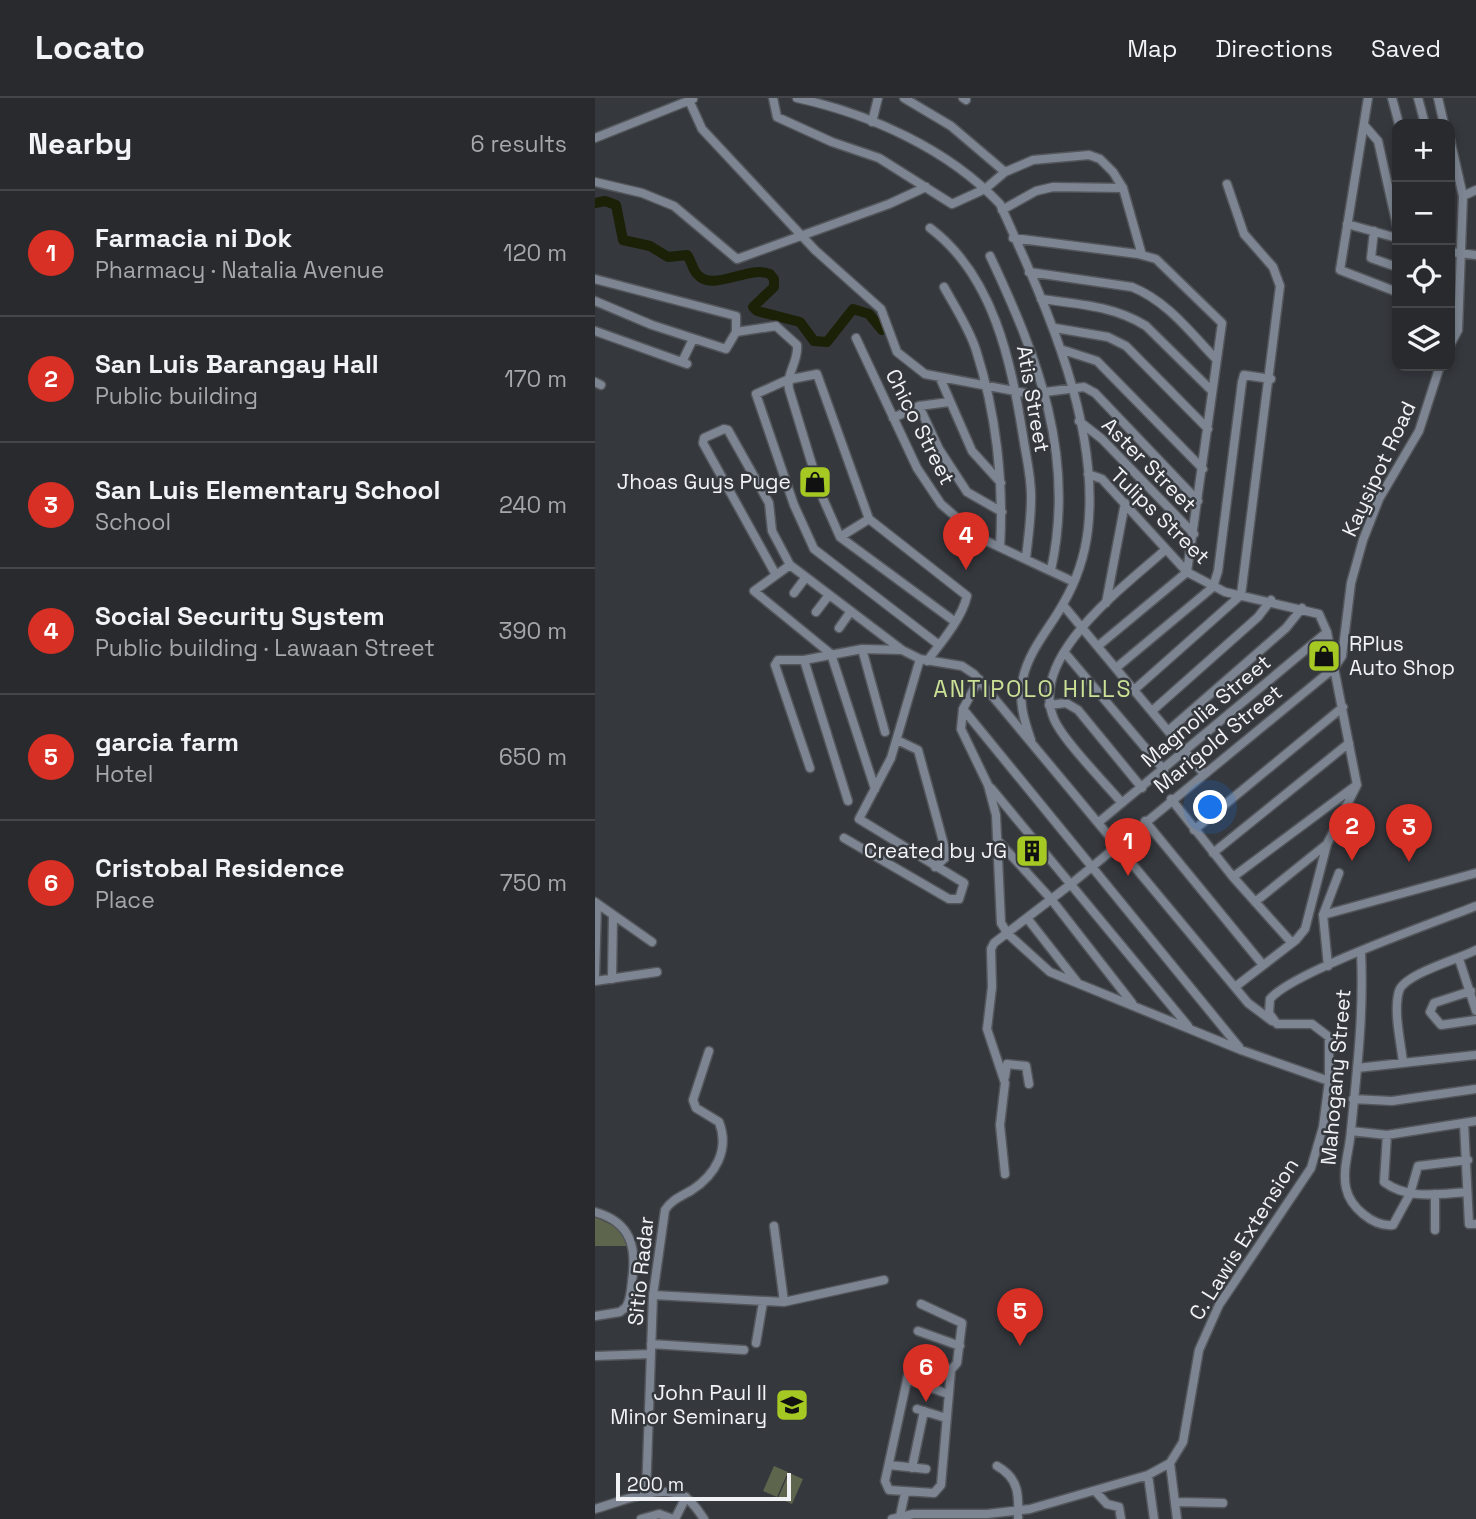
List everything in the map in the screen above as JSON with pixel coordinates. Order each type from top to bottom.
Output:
[{"type":"street","points":[[773,98],[777,117],[832,142],[879,158],[952,204],[985,189],[1005,172],[1033,160],[1089,155],[1100,159],[1113,172],[1123,188],[1142,255]]},
{"type":"street","points":[[797,98],[819,100],[930,148],[985,189],[1002,210],[1063,349],[1088,474],[1088,526],[1074,582],[1030,658],[1023,678],[1022,713],[1031,740]]},
{"type":"street","points":[[871,122],[878,98]]},
{"type":"street","points":[[904,98],[951,126],[1005,172]]},
{"type":"street","points":[[1368,98],[1340,270],[1392,290]]},
{"type":"street","points":[[1392,98],[1398,119]]},
{"type":"street","points":[[1418,98],[1424,119]]},
{"type":"street","points":[[1438,98],[1443,119]]},
{"type":"street","points":[[595,138],[691,99],[702,129],[801,236],[881,309],[897,352],[925,374],[940,379],[1045,393],[1084,387],[1095,393],[1198,501]]},
{"type":"street","points":[[1364,125],[1378,141],[1392,204]]},
{"type":"street","points":[[1455,161],[1463,196],[1458,330],[1455,336]]},
{"type":"street","points":[[595,182],[642,193],[674,206],[737,259],[926,187]]},
{"type":"street","points":[[1134,690],[1241,595],[1271,379],[1280,286],[1278,276],[1244,234],[1227,184]]},
{"type":"street","points":[[1002,210],[1036,191],[1053,187],[1123,188]]},
{"type":"street","points":[[1463,196],[1476,190]]},
{"type":"street","points":[[1347,224],[1392,236]]},
{"type":"street","name":"Atis Street","points":[[930,228],[947,241],[988,304],[1005,341],[1016,391],[1031,497],[1026,558]]},
{"type":"street","points":[[1374,231],[1371,258],[1392,265]]},
{"type":"street","points":[[1013,238],[1156,259],[1222,323],[1187,572],[1098,646]]},
{"type":"street","points":[[1455,253],[1476,255]]},
{"type":"street","points":[[990,256],[1024,329],[1045,393],[1059,490],[1058,536],[1051,570]]},
{"type":"street","points":[[1028,272],[1132,287],[1147,293],[1161,302],[1216,359]]},
{"type":"street","points":[[595,279],[736,316],[736,332],[726,349],[595,301]]},
{"type":"street","points":[[944,287],[973,342],[985,386],[1001,484],[1000,547]]},
{"type":"street","points":[[1041,299],[1088,305],[1133,318],[1146,326],[1212,391]]},
{"type":"street","points":[[736,332],[776,326],[797,345],[798,354],[787,380],[821,494],[840,537],[954,621]]},
{"type":"street","points":[[1055,328],[1108,337],[1126,346],[1208,429]]},
{"type":"street","points":[[595,331],[685,363],[693,339]]},
{"type":"street","name":"Chico Street","points":[[856,338],[931,492],[980,538],[1074,582]]},
{"type":"street","points":[[1063,349],[1097,360],[1203,469]]},
{"type":"street","name":"Kaysipot Road","points":[[1334,668],[1342,656],[1351,583],[1363,540],[1379,499],[1419,431],[1438,371]]},
{"type":"street","points":[[844,838],[949,899],[959,899],[964,883],[859,819],[897,740],[924,660],[939,645],[967,596],[869,519],[817,374],[787,380],[756,394],[794,505],[814,549],[939,645]]},
{"type":"street","points":[[1116,668],[1213,587],[1218,571],[1242,382],[1244,375],[1249,374],[1271,379]]},
{"type":"street","points":[[940,379],[949,402],[964,427],[972,451],[1001,484]]},
{"type":"street","points":[[893,418],[919,407],[949,402]]},
{"type":"street","points":[[919,407],[939,449],[967,492],[1002,513]]},
{"type":"street","name":"Aster Street","points":[[1079,422],[1103,439],[1194,534]]},
{"type":"street","points":[[776,575],[703,443],[704,438],[724,429],[728,430],[769,503],[772,531],[790,565],[902,650],[924,660],[963,666],[979,679],[1235,986],[1260,1014],[1272,1021]]},
{"type":"street","name":"Tulips Street","points":[[1088,474],[1102,479],[1187,572],[1213,587],[1319,614],[1325,621],[1327,632]]},
{"type":"street","points":[[1106,603],[1125,503]]},
{"type":"street","points":[[840,537],[869,519]]},
{"type":"street","points":[[1122,803],[1055,722],[1049,705],[1050,676],[1082,628],[1165,550]]},
{"type":"street","points":[[790,565],[756,589],[756,594],[831,654],[875,789]]},
{"type":"street","points":[[794,593],[806,577]]},
{"type":"street","points":[[816,612],[829,595]]},
{"type":"street","points":[[1152,711],[1258,617],[1271,600]]},
{"type":"street","points":[[1063,605],[1203,773]]},
{"type":"street","points":[[1168,731],[1286,628],[1302,608]]},
{"type":"street","points":[[839,628],[851,611]]},
{"type":"street","points":[[1235,986],[1292,943],[1305,929],[1327,844],[1357,785],[1327,632]]},
{"type":"street","name":"Magnolia Street","points":[[1099,822],[1327,632]]},
{"type":"street","points":[[862,649],[885,732]]},
{"type":"street","points":[[810,768],[775,665],[778,660],[804,660],[862,649],[902,650]]},
{"type":"street","points":[[1065,653],[1164,769]]},
{"type":"street","points":[[804,660],[848,801]]},
{"type":"street","name":"Marigold Street","points":[[1005,1083],[987,1029],[992,987],[991,949],[994,943],[1093,866],[1171,799],[1334,668]]},
{"type":"street","points":[[979,679],[963,709],[961,729],[988,785],[1190,1028]]},
{"type":"street","points":[[1049,705],[1066,703],[1078,709],[1142,788]]},
{"type":"street","points":[[1194,830],[1343,707]]},
{"type":"street","points":[[963,709],[1241,1050]]},
{"type":"street","points":[[897,740],[918,750],[946,854],[935,867]]},
{"type":"street","points":[[1213,853],[1349,743]]},
{"type":"street","points":[[988,785],[999,842],[1001,923],[1008,934],[1039,964],[1079,984],[1241,1050],[1329,1081]]},
{"type":"street","points":[[1233,877],[1357,785]]},
{"type":"street","points":[[1171,799],[1233,877],[1292,943]]},
{"type":"street","points":[[1145,821],[1263,965]]},
{"type":"street","points":[[999,842],[1051,899],[1134,1005]]},
{"type":"street","points":[[1255,902],[1327,844]]},
{"type":"street","points":[[1328,966],[1323,915],[1339,873]]},
{"type":"street","points":[[1323,915],[1476,873]]},
{"type":"street","points":[[596,903],[652,942]]},
{"type":"street","points":[[596,903],[595,979],[657,972]]},
{"type":"street","points":[[1272,1021],[1268,1008],[1273,995],[1328,966],[1476,906]]},
{"type":"street","points":[[612,979],[613,915]]},
{"type":"street","points":[[1027,918],[1079,984]]},
{"type":"street","points":[[1403,1063],[1399,988],[1411,977],[1476,950]]},
{"type":"street","name":"Mahogany Street","points":[[1361,953],[1363,992],[1351,1132],[1344,1174],[1347,1191],[1355,1208],[1385,1226],[1392,1225],[1410,1194]]},
{"type":"street","points":[[1459,959],[1476,1011]]},
{"type":"street","points":[[1471,991],[1434,1003],[1430,1012],[1441,1025],[1476,1020]]},
{"type":"street","name":"C. Lawis Extension","points":[[1171,1463],[1183,1442],[1203,1339],[1219,1305],[1311,1168],[1323,1127],[1329,1081],[1330,1043],[1325,1031],[1312,1024],[1285,1025],[1272,1021]]},
{"type":"street","name":"Sitio Radar","points":[[646,1495],[653,1295],[667,1207],[701,1184],[717,1165],[723,1152],[724,1133],[719,1122],[696,1108],[693,1100],[709,1051]]},
{"type":"street","points":[[1357,1068],[1476,1055]]},
{"type":"street","points":[[1005,1174],[1000,1125],[1006,1066],[1010,1062],[1026,1066],[1029,1084]]},
{"type":"street","points":[[1353,1099],[1392,1101],[1476,1089]]},
{"type":"street","points":[[1351,1132],[1387,1135],[1476,1121]]},
{"type":"street","points":[[1464,1123],[1468,1160],[1469,1224],[1476,1224]]},
{"type":"street","points":[[1387,1135],[1384,1182],[1397,1192],[1467,1192]]},
{"type":"street","points":[[1410,1194],[1418,1166],[1468,1160]]},
{"type":"street","points":[[1434,1194],[1435,1230]]},
{"type":"street","points":[[595,1212],[611,1217],[625,1230],[633,1243],[636,1256],[626,1307],[595,1316]]},
{"type":"street","points":[[774,1226],[784,1303]]},
{"type":"street","points":[[653,1295],[784,1303],[884,1280]]},
{"type":"street","points":[[757,1343],[763,1302]]},
{"type":"street","points":[[921,1304],[961,1320],[960,1346],[955,1367],[951,1370],[939,1490],[934,1493],[905,1493],[887,1488],[889,1465],[912,1357],[951,1370]]},
{"type":"street","points":[[918,1331],[960,1346]]},
{"type":"street","points":[[595,1356],[651,1349],[744,1350]]},
{"type":"street","points":[[907,1379],[948,1394]]},
{"type":"street","points":[[912,1468],[920,1410],[946,1418]]},
{"type":"street","points":[[905,1493],[896,1518],[1018,1515],[1148,1475],[1171,1463],[1177,1519]]},
{"type":"street","points":[[889,1465],[926,1469]]},
{"type":"street","points":[[997,1466],[1016,1480],[1018,1515]]},
{"type":"street","points":[[1148,1475],[1154,1519]]},
{"type":"street","points":[[595,1509],[646,1495],[675,1492],[685,1497],[704,1519]]},
{"type":"street","points":[[1096,1492],[1107,1504],[1120,1508],[1121,1519]]},
{"type":"street","points":[[641,1519],[659,1514],[674,1519],[685,1497]]},
{"type":"street","points":[[1176,1502],[1223,1503]]},
{"type":"green space","points":[[595,1217],[620,1229],[631,1246],[595,1246]]},
{"type":"green space","points":[[774,1466],[788,1472],[777,1497],[763,1491]]},
{"type":"green space","points":[[789,1473],[803,1479],[792,1504],[778,1498]]},
{"type":"waterway","points":[[595,203],[605,201],[616,205],[623,240],[650,246],[668,257],[687,255],[696,273],[705,279],[722,280],[761,272],[770,274],[774,279],[774,287],[753,307],[757,311],[800,322],[814,341],[827,342],[853,309],[869,314],[882,330]]},
{"type":"place","name":"Jhoas Guys Puge","points":[[815,482]]},
{"type":"place","name":"Social Security System","points":[[966,570]]},
{"type":"place","name":"RPlus Auto Shop","points":[[1324,656]]},
{"type":"place","name":"Created by JG","points":[[1032,851]]},
{"type":"place","name":"San Luis Barangay Hall","points":[[1352,861]]},
{"type":"place","name":"San Luis Elementary School","points":[[1409,862]]},
{"type":"place","name":"Farmacia ni Dok","points":[[1128,876]]},
{"type":"place","name":"garcia farm","points":[[1020,1346]]},
{"type":"place","name":"Cristobal Residence","points":[[926,1402]]},
{"type":"place","name":"John Paul II Minor Seminary","points":[[792,1405]]},
{"type":"district","name":"ANTIPOLO HILLS","points":[[1033,689]]}]
